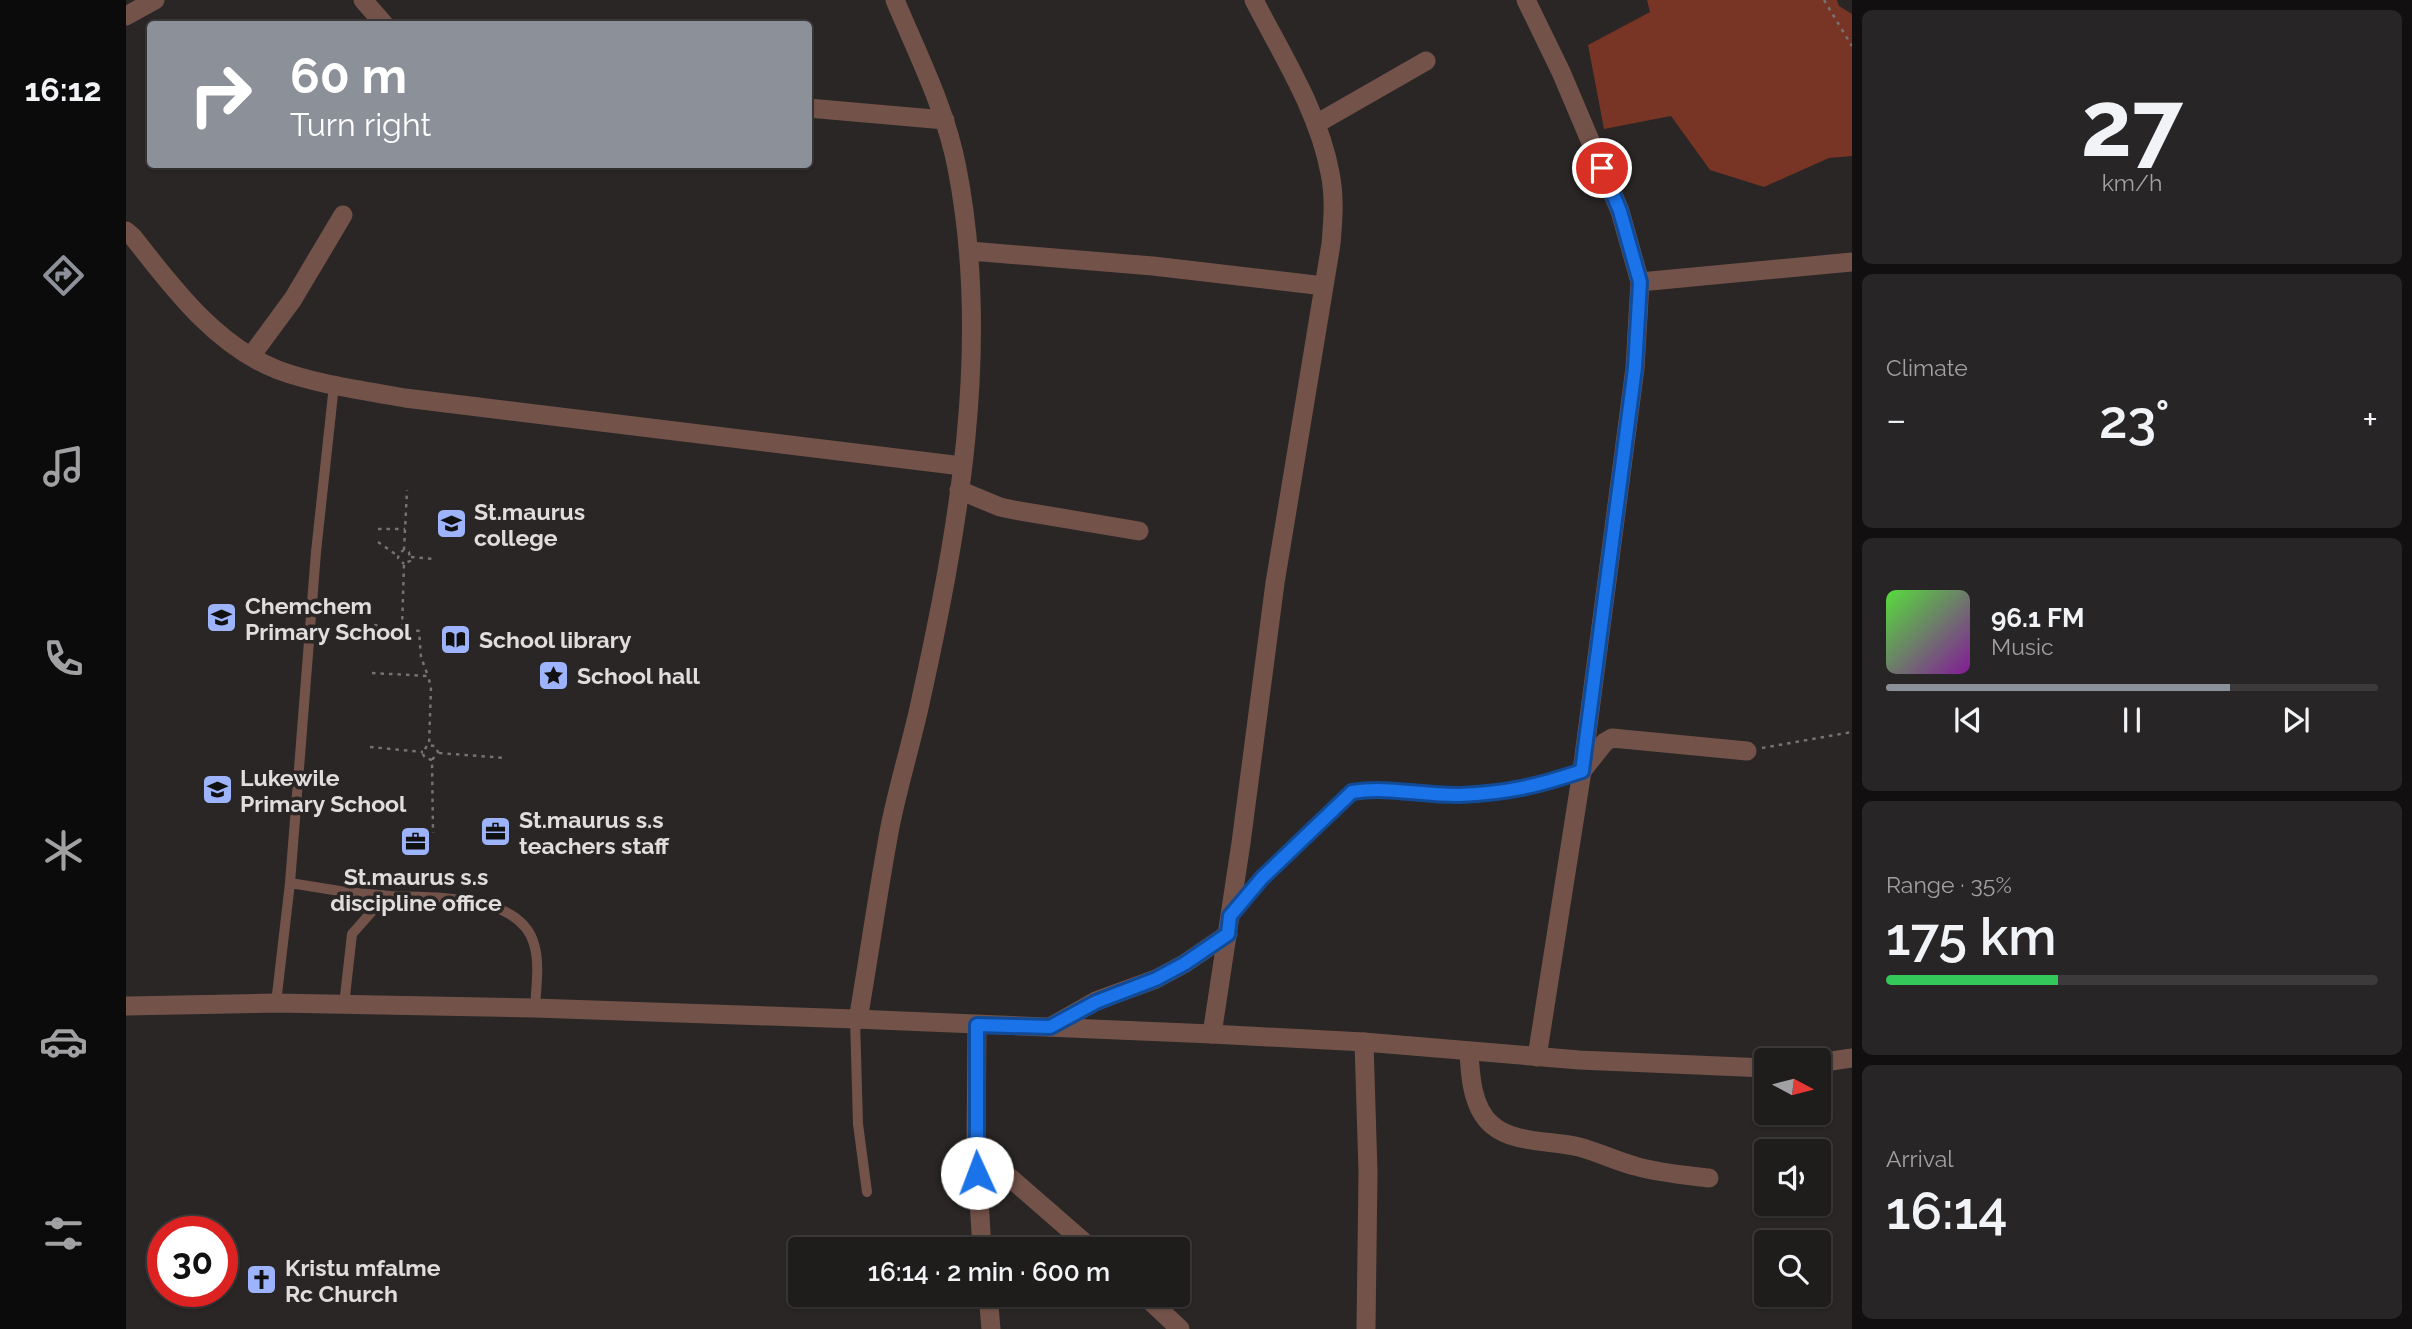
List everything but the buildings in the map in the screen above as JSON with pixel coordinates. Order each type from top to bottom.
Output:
[{"type":"street","points":[[126,16],[155,0]]},
{"type":"street","points":[[363,0],[381,21]]},
{"type":"street","points":[[857,1020],[891,825],[951,551],[962,466],[972,334],[970,251],[957,167],[945,120],[895,0]]},
{"type":"street","points":[[1212,1034],[1275,583],[1331,244],[1333,191],[1316,124],[1254,0]]},
{"type":"street","points":[[1526,0],[1562,72],[1620,211],[1640,282],[1635,368],[1582,771],[1537,1057]]},
{"type":"street","points":[[1316,124],[1426,61]]},
{"type":"street","points":[[812,108],[945,120]]},
{"type":"street","points":[[251,356],[293,299],[343,215]]},
{"type":"street","points":[[126,231],[185,303],[251,356],[278,370],[334,385],[405,398],[962,466]]},
{"type":"street","points":[[970,251],[1153,266],[1324,286]]},
{"type":"street","points":[[1640,282],[1852,262]]},
{"type":"street","points":[[959,490],[1014,510],[1139,531]]},
{"type":"street","points":[[1582,771],[1605,741],[1612,738],[1747,751]]},
{"type":"street","points":[[1050,1027],[1096,1002],[1156,979],[1184,964],[1229,925]]},
{"type":"street","points":[[126,1006],[276,1003],[535,1008],[1050,1027],[1364,1042],[1537,1057],[1754,1067]]},
{"type":"street","points":[[977,1025],[976,1148],[981,1237]]},
{"type":"street","points":[[1364,1042],[1368,1172],[1366,1329]]},
{"type":"street","points":[[1469,1051],[1471,1082],[1479,1106],[1490,1124],[1505,1134],[1578,1146],[1663,1173],[1709,1178]]},
{"type":"street","points":[[1831,1061],[1852,1058]]},
{"type":"street","points":[[976,1148],[1078,1237]]},
{"type":"street","points":[[989,1307],[991,1329]]},
{"type":"street","points":[[1157,1307],[1180,1329]]},
{"type":"lane","points":[[276,1003],[290,883],[304,680],[334,385]]},
{"type":"lane","points":[[1229,925],[1262,878],[1352,792],[1412,791],[1461,795],[1497,793],[1535,787],[1582,771]]},
{"type":"lane","points":[[290,883],[346,892],[467,901],[495,907],[512,915],[529,929],[535,946],[535,1008]]},
{"type":"lane","points":[[344,1005],[352,934],[374,908],[391,895]]},
{"type":"lane","points":[[857,1020],[858,1124],[867,1192]]},
{"type":"path","points":[[1824,0],[1852,47]]},
{"type":"path","points":[[398,556],[404,550],[407,490]]},
{"type":"path","points":[[378,529],[405,529]]},
{"type":"path","points":[[378,542],[398,556],[398,561],[404,564]]},
{"type":"path","points":[[404,550],[409,552],[411,557]]},
{"type":"path","points":[[411,557],[434,559]]},
{"type":"path","points":[[404,564],[410,561],[411,557]]},
{"type":"path","points":[[402,628],[404,564]]},
{"type":"path","points":[[374,625],[419,631],[421,657],[431,687],[429,745],[423,752]]},
{"type":"path","points":[[372,673],[428,676]]},
{"type":"path","points":[[1747,751],[1852,732]]},
{"type":"path","points":[[429,745],[435,746],[438,752]]},
{"type":"path","points":[[370,747],[423,752]]},
{"type":"path","points":[[423,752],[425,758],[432,760]]},
{"type":"path","points":[[438,752],[505,758]]},
{"type":"path","points":[[433,833],[432,760],[438,752]]},
{"type":"shaded area","points":[[1647,0],[1837,0],[1839,6],[1852,14],[1852,156],[1829,158],[1764,187],[1710,170],[1671,116],[1604,129],[1588,45],[1650,12]]},
{"type":"place","name":"St.maurus college","points":[[451,524]]},
{"type":"place","name":"Chemchem Primary School","points":[[222,618]]},
{"type":"place","name":"School library","points":[[456,639]]},
{"type":"place","name":"School hall","points":[[554,675]]},
{"type":"place","name":"Lukewile Primary School","points":[[217,790]]},
{"type":"place","name":"St.maurus s.s teachers staff","points":[[496,832]]},
{"type":"place","name":"St.maurus s.s discipline office","points":[[416,842]]},
{"type":"place","name":"Kristu mfalme Rc Church","points":[[262,1280]]},
{"type":"route","points":[[977,1173],[977,1025],[1050,1027],[1096,1002],[1156,979],[1184,964],[1228,934],[1230,916],[1262,878],[1352,792],[1412,791],[1461,795],[1497,793],[1535,787],[1582,771],[1635,368],[1640,282],[1620,211],[1602,168]]}]
